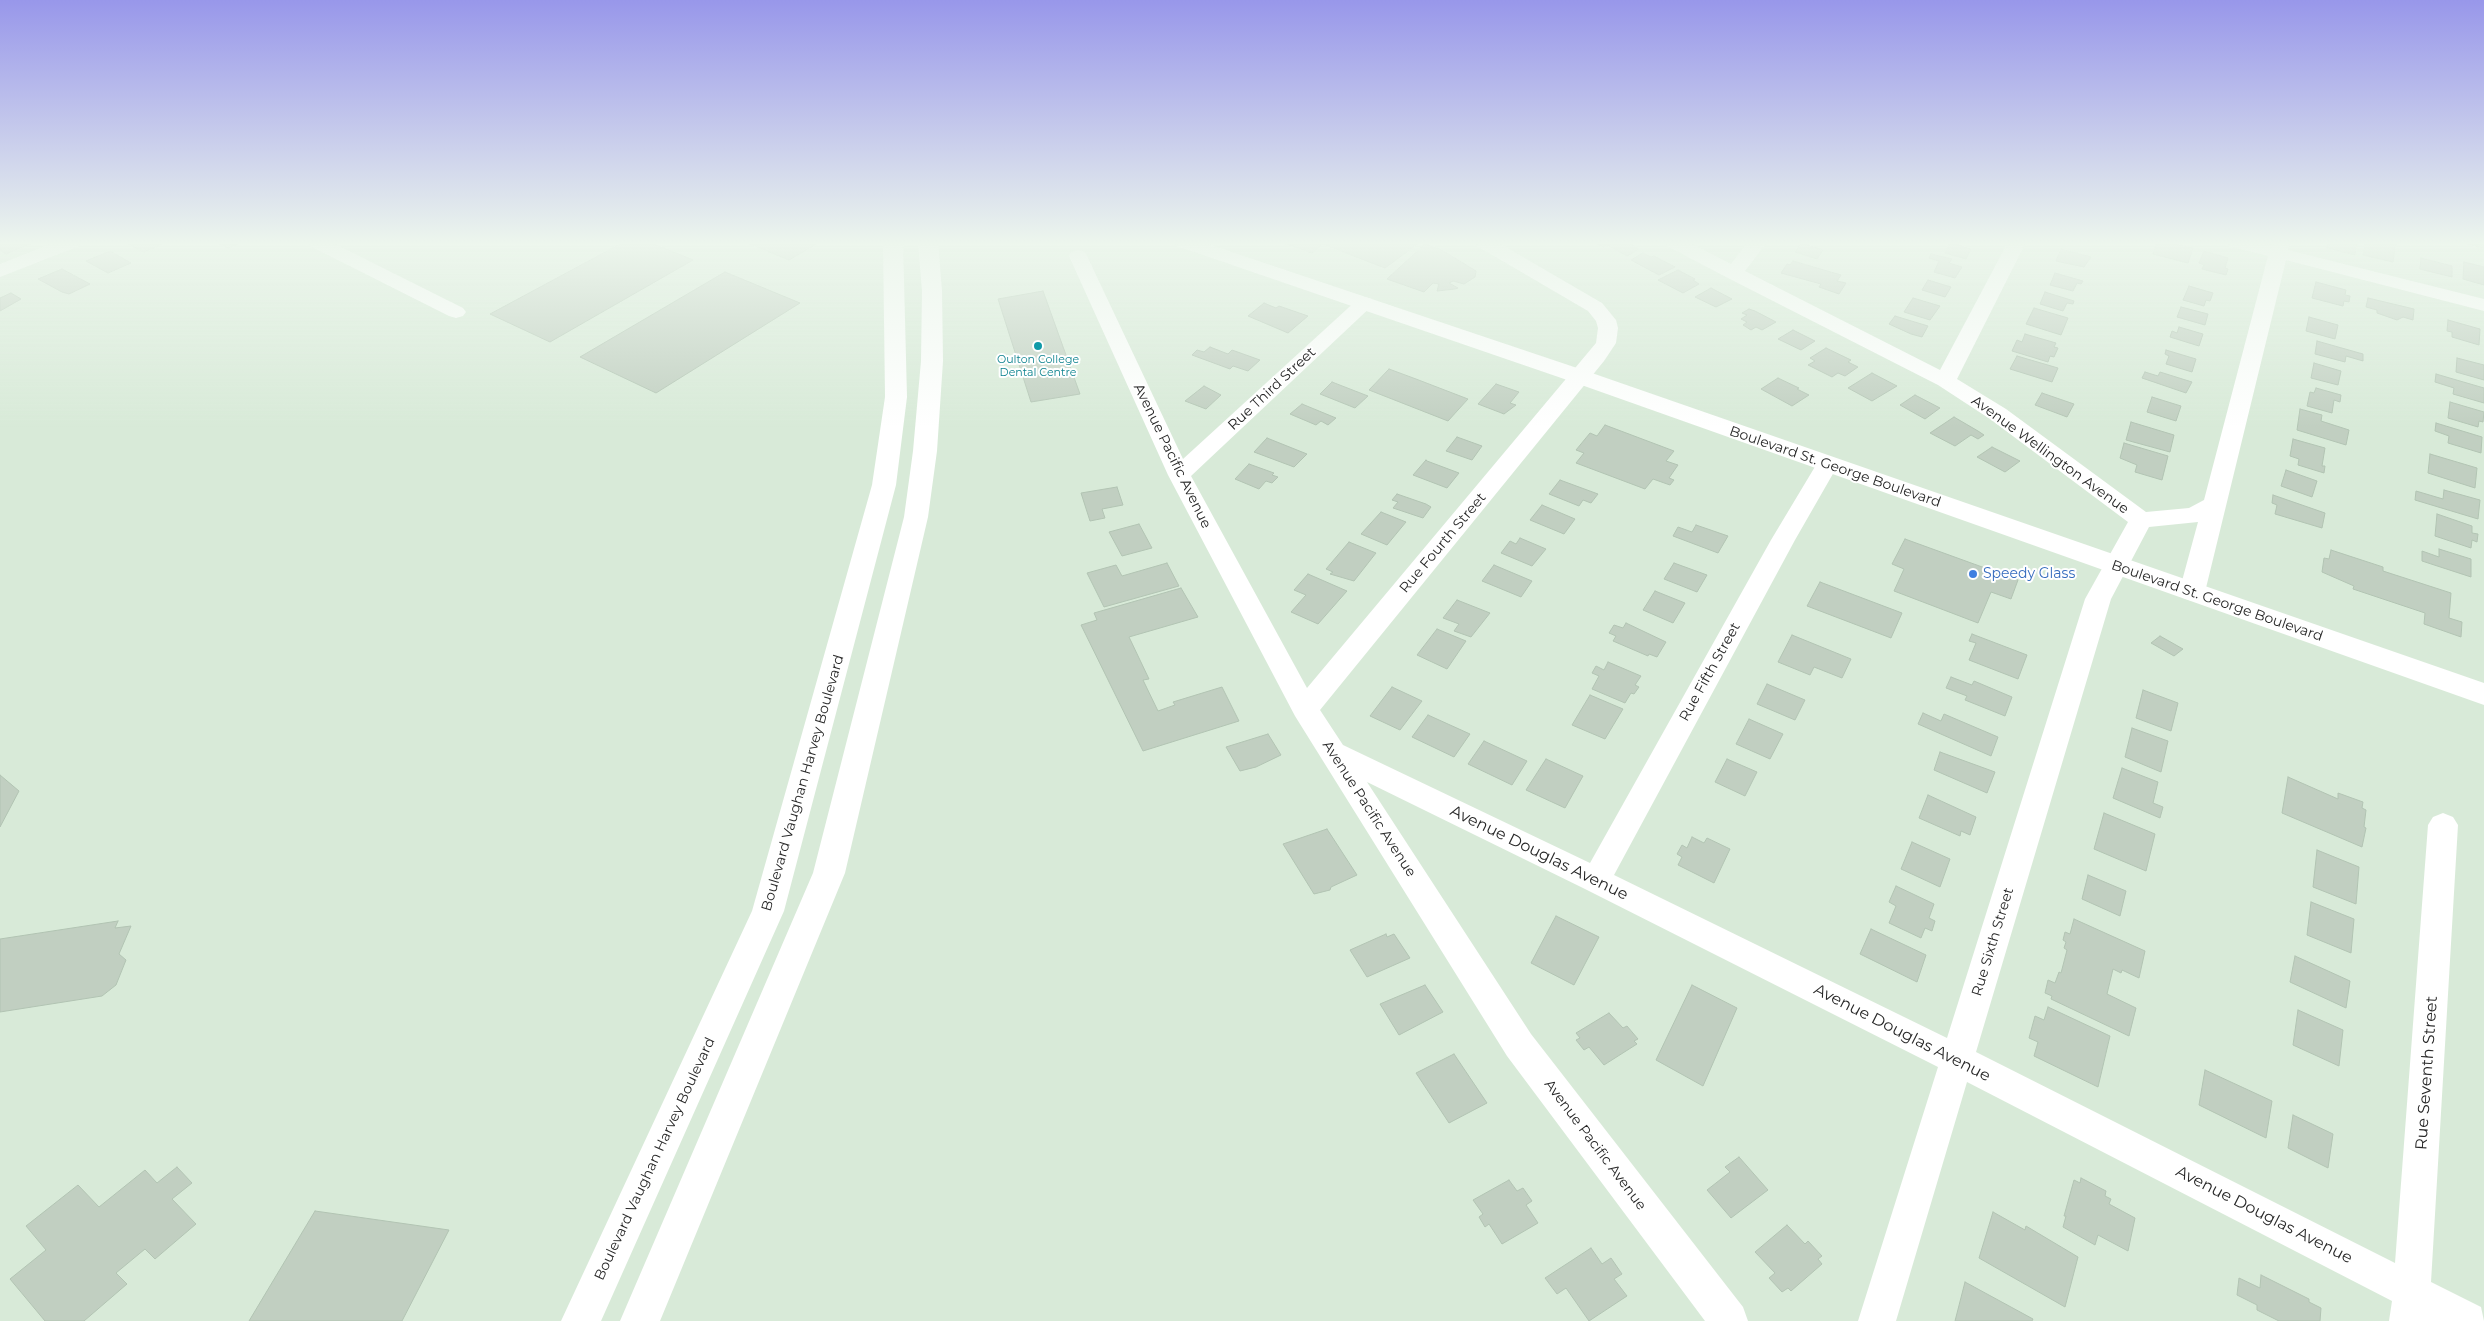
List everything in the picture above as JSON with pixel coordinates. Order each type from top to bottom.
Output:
[{"type":"main road","points":[[885,304],[896,372]]},
{"type":"main road","name":"Boulevard Vaughan Harvey Boulevard","points":[[581,1321],[768,911],[882,494],[894,422],[896,372],[894,304]]},
{"type":"main road","points":[[640,1321],[829,873],[916,517],[930,404],[932,304]]},
{"type":"main road","name":"Boulevard St. George Boulevard","points":[[1367,304],[2484,694]]},
{"type":"street","points":[[441,304],[456,312]]},
{"type":"street","name":"Avenue Pacific Avenue","points":[[1100,304],[1179,475],[1305,709],[1519,1044],[1729,1321]]},
{"type":"street","name":"Rue Third Street","points":[[1179,475],[1364,304]]},
{"type":"street","name":"Rue Fourth Street","points":[[1305,709],[1581,377],[1606,343],[1608,328],[1601,313],[1590,304]]},
{"type":"street","name":"Avenue Wellington Avenue","points":[[1793,304],[1945,381],[1998,414],[2141,520],[2116,565]]},
{"type":"street","points":[[1945,381],[1986,304]]},
{"type":"street","points":[[2192,592],[2265,304]]},
{"type":"street","name":"Rue Fifth Street","points":[[1596,880],[1783,540],[1827,465]]},
{"type":"street","points":[[2141,520],[2192,516],[2205,511],[2215,503]]},
{"type":"street","name":"Rue Sixth Street","points":[[1877,1321],[2098,599],[2116,565]]},
{"type":"street","name":"Avenue Douglas Avenue","points":[[1333,753],[1596,880],[1957,1060],[2410,1306],[2467,1321]]},
{"type":"street","name":"Rue Seventh Street","points":[[2410,1306],[2444,825]]},
{"type":"building","points":[[0,304],[13,304],[0,311]]},
{"type":"building","points":[[509,304],[617,304],[550,342],[490,314]]},
{"type":"building","points":[[671,304],[799,304],[656,393],[580,357]]},
{"type":"building","name":"Oulton College Dental Centre","points":[[999,304],[1048,304],[1080,394],[1031,402]]},
{"type":"building","points":[[1266,304],[1308,316],[1288,333],[1248,316]]},
{"type":"building","points":[[1709,304],[1723,304],[1716,307]]},
{"type":"building","points":[[1909,304],[1932,304],[1940,306],[1930,320],[1904,312]]},
{"type":"building","points":[[2040,304],[2067,304],[2063,311]]},
{"type":"building","points":[[2367,304],[2392,304],[2414,309],[2413,320],[2403,317],[2397,320],[2366,307]]},
{"type":"building","points":[[2181,307],[2208,314],[2205,325],[2177,317]]},
{"type":"building","points":[[2034,308],[2068,318],[2061,335],[2026,324]]},
{"type":"building","points":[[1749,309],[1776,322],[1762,330],[1756,327],[1751,330],[1743,325],[1747,322],[1741,319],[1747,315],[1742,313]]},
{"type":"building","points":[[1895,316],[1928,326],[1922,337],[1911,334],[1889,324]]},
{"type":"building","points":[[2309,317],[2338,325],[2335,339],[2306,331]]},
{"type":"building","points":[[2448,320],[2480,329],[2479,345],[2452,337],[2452,332],[2447,331]]},
{"type":"building","points":[[2179,327],[2203,334],[2199,346],[2170,337],[2172,331],[2177,333]]},
{"type":"building","points":[[1793,330],[1815,341],[1801,350],[1778,339]]},
{"type":"building","points":[[2025,334],[2056,343],[2054,347],[2058,348],[2054,357],[2050,356],[2048,362],[2012,351],[2017,340],[2022,342]]},
{"type":"building","points":[[2317,341],[2363,354],[2363,361],[2346,356],[2345,362],[2315,354]]},
{"type":"building","points":[[1210,347],[1228,354],[1232,350],[1260,360],[1248,371],[1233,366],[1230,369],[1192,355],[1197,350],[1204,352]]},
{"type":"building","points":[[1826,348],[1851,360],[1848,362],[1858,367],[1845,376],[1838,373],[1832,377],[1808,365],[1815,361],[1810,358]]},
{"type":"building","points":[[2166,350],[2196,359],[2192,372],[2166,364],[2169,356],[2165,354]]},
{"type":"building","points":[[2017,356],[2058,368],[2052,382],[2010,369]]},
{"type":"building","points":[[2457,358],[2484,365],[2484,380],[2456,372]]},
{"type":"building","points":[[2314,363],[2341,371],[2338,385],[2311,378]]},
{"type":"building","points":[[1389,369],[1468,399],[1448,421],[1369,390]]},
{"type":"building","points":[[2145,372],[2158,376],[2160,372],[2192,382],[2186,393],[2142,378]]},
{"type":"building","points":[[1872,373],[1897,386],[1872,401],[1848,388]]},
{"type":"building","points":[[2436,374],[2484,388],[2484,403],[2453,394],[2454,388],[2435,382]]},
{"type":"building","points":[[1778,378],[1809,395],[1792,406],[1761,389]]},
{"type":"building","points":[[1332,382],[1368,396],[1355,408],[1320,394]]},
{"type":"building","points":[[1496,384],[1519,392],[1510,403],[1516,405],[1504,414],[1478,404]]},
{"type":"building","points":[[1204,386],[1221,395],[1206,409],[1185,401]]},
{"type":"building","points":[[2316,388],[2341,395],[2340,402],[2334,400],[2332,413],[2307,406],[2310,392],[2314,393]]},
{"type":"building","points":[[2042,393],[2074,404],[2067,417],[2035,405]]},
{"type":"building","points":[[1915,395],[1940,408],[1925,419],[1900,405]]},
{"type":"building","points":[[2152,397],[2181,406],[2176,421],[2147,412]]},
{"type":"building","points":[[2450,402],[2484,412],[2483,422],[2479,421],[2478,427],[2448,418]]},
{"type":"building","points":[[1302,404],[1336,418],[1328,425],[1321,421],[1316,425],[1290,414]]},
{"type":"building","points":[[2300,409],[2322,415],[2321,421],[2349,430],[2346,445],[2297,430]]},
{"type":"building","points":[[1954,417],[1984,435],[1978,439],[1971,435],[1955,446],[1930,433]]},
{"type":"building","points":[[2131,422],[2174,435],[2170,452],[2126,440]]},
{"type":"building","points":[[2436,423],[2482,437],[2481,453],[2448,443],[2449,436],[2435,431]]},
{"type":"building","points":[[1605,425],[1674,451],[1666,461],[1678,465],[1669,478],[1674,480],[1670,485],[1653,479],[1645,489],[1576,463],[1584,453],[1576,450],[1590,433],[1597,436]]},
{"type":"building","points":[[1457,437],[1482,446],[1472,460],[1446,451]]},
{"type":"building","points":[[1267,438],[1307,454],[1294,467],[1254,452]]},
{"type":"building","points":[[2293,439],[2325,448],[2322,466],[2325,466],[2324,473],[2298,465],[2299,459],[2290,456]]},
{"type":"building","points":[[2124,443],[2168,456],[2162,480],[2135,472],[2137,465],[2120,458]]},
{"type":"building","points":[[1992,447],[2020,461],[2005,472],[1977,457]]},
{"type":"building","points":[[2430,454],[2477,468],[2475,488],[2428,473]]},
{"type":"building","points":[[1426,460],[1459,473],[1447,488],[1413,475]]},
{"type":"building","points":[[1249,464],[1274,473],[1272,475],[1278,477],[1272,483],[1266,481],[1259,489],[1235,479]]},
{"type":"building","points":[[2286,470],[2317,481],[2312,497],[2281,486]]},
{"type":"building","points":[[1560,480],[1598,494],[1591,503],[1583,500],[1579,506],[1549,494]]},
{"type":"building","points":[[1117,487],[1123,505],[1102,509],[1105,518],[1090,521],[1081,493]]},
{"type":"building","points":[[2444,490],[2480,500],[2478,519],[2415,500],[2416,491],[2443,499]]},
{"type":"building","points":[[1397,494],[1431,507],[1423,518],[1393,508],[1398,502],[1392,500]]},
{"type":"building","points":[[2273,495],[2325,513],[2322,528],[2275,514],[2277,505],[2272,503]]},
{"type":"building","points":[[1542,505],[1575,519],[1564,534],[1530,520]]},
{"type":"building","points":[[1381,512],[1406,522],[1387,545],[1361,534]]},
{"type":"building","points":[[2437,514],[2472,526],[2472,533],[2478,534],[2477,542],[2472,540],[2471,548],[2435,536]]},
{"type":"building","points":[[1139,524],[1152,548],[1122,556],[1109,532]]},
{"type":"building","points":[[1696,525],[1728,536],[1718,553],[1673,536],[1678,527],[1692,532]]},
{"type":"building","points":[[1520,538],[1546,549],[1532,566],[1501,553],[1510,541],[1516,544]]},
{"type":"building","points":[[1905,539],[2018,580],[2011,599],[1991,592],[1978,623],[1894,591],[1904,569],[1892,564]]},
{"type":"building","points":[[1349,542],[1376,553],[1354,581],[1330,574],[1333,572],[1326,569]]},
{"type":"building","points":[[2439,549],[2471,559],[2471,577],[2422,561],[2422,551],[2439,557]]},
{"type":"building","points":[[2331,550],[2383,567],[2383,571],[2451,593],[2449,618],[2462,622],[2461,637],[2424,624],[2425,613],[2353,589],[2354,586],[2322,572],[2324,558],[2329,559]]},
{"type":"building","points":[[1167,563],[1179,586],[1104,607],[1087,573],[1116,565],[1122,576]]},
{"type":"building","points":[[1674,563],[1707,575],[1697,592],[1664,579]]},
{"type":"building","points":[[1494,565],[1532,581],[1521,597],[1482,581]]},
{"type":"building","points":[[1308,574],[1347,591],[1318,624],[1291,612],[1306,595],[1294,590]]},
{"type":"building","points":[[1820,582],[1902,613],[1891,638],[1807,606]]},
{"type":"building","points":[[1181,588],[1198,617],[1129,637],[1149,679],[1143,680],[1158,711],[1175,705],[1173,702],[1222,687],[1239,721],[1143,751],[1081,625],[1097,620],[1094,613]]},
{"type":"building","points":[[1655,591],[1685,603],[1673,623],[1643,610]]},
{"type":"building","points":[[1457,600],[1490,613],[1471,637],[1454,631],[1459,624],[1443,618]]},
{"type":"building","points":[[1626,623],[1666,642],[1657,657],[1649,654],[1648,656],[1613,641],[1616,636],[1609,633],[1614,625],[1623,628]]},
{"type":"building","points":[[1437,629],[1466,641],[1447,669],[1417,655]]},
{"type":"building","points":[[1972,634],[2027,655],[2018,679],[1969,660],[1976,643],[1969,641]]},
{"type":"building","points":[[1792,635],[1851,659],[1842,678],[1814,667],[1810,675],[1778,662]]},
{"type":"building","points":[[2160,636],[2183,649],[2174,656],[2151,643]]},
{"type":"building","points":[[1608,662],[1641,676],[1635,685],[1639,687],[1634,694],[1631,693],[1625,703],[1592,689],[1599,676],[1592,673],[1596,666],[1604,670]]},
{"type":"building","points":[[1951,677],[1972,685],[1974,681],[2012,697],[2005,716],[1965,700],[1967,696],[1946,688]]},
{"type":"building","points":[[1767,684],[1805,700],[1795,720],[1757,704]]},
{"type":"building","points":[[1392,687],[1422,701],[1400,730],[1370,716]]},
{"type":"building","points":[[2143,690],[2178,703],[2171,731],[2136,718]]},
{"type":"building","points":[[1590,695],[1623,709],[1605,739],[1572,725]]},
{"type":"building","points":[[1923,713],[1941,721],[1944,714],[1998,737],[1991,756],[1918,724]]},
{"type":"building","points":[[1428,715],[1470,734],[1454,757],[1412,737]]},
{"type":"building","points":[[1749,719],[1783,734],[1770,759],[1736,744]]},
{"type":"building","points":[[2132,728],[2168,741],[2161,772],[2125,757]]},
{"type":"building","points":[[1268,734],[1281,755],[1256,767],[1240,771],[1226,747]]},
{"type":"building","points":[[1484,741],[1527,761],[1512,785],[1468,764]]},
{"type":"building","points":[[1940,752],[1995,772],[1987,793],[1934,770]]},
{"type":"building","points":[[1546,759],[1583,776],[1565,808],[1526,790]]},
{"type":"building","points":[[1727,759],[1757,772],[1745,796],[1715,782]]},
{"type":"building","points":[[2122,768],[2158,782],[2153,803],[2163,807],[2160,818],[2113,798]]},
{"type":"building","points":[[0,775],[19,791],[0,827]]},
{"type":"building","points":[[2288,777],[2338,799],[2338,793],[2363,802],[2362,808],[2366,810],[2364,827],[2366,828],[2362,847],[2282,813]]},
{"type":"building","points":[[1928,795],[1976,817],[1970,835],[1961,831],[1960,836],[1919,818]]},
{"type":"building","points":[[2104,813],[2155,834],[2146,871],[2094,849]]},
{"type":"building","points":[[1327,829],[1357,875],[1331,887],[1330,890],[1314,894],[1283,844]]},
{"type":"building","points":[[1692,837],[1704,843],[1707,838],[1730,849],[1714,883],[1678,865],[1682,857],[1677,854],[1682,845],[1687,848]]},
{"type":"building","points":[[1912,842],[1950,859],[1940,887],[1901,869]]},
{"type":"building","points":[[2317,850],[2359,867],[2356,904],[2313,887]]},
{"type":"building","points":[[2088,875],[2126,891],[2120,916],[2082,899]]},
{"type":"building","points":[[1896,886],[1934,904],[1929,918],[1935,921],[1932,931],[1925,928],[1921,938],[1889,923],[1896,906],[1889,902]]},
{"type":"building","points":[[2311,902],[2354,919],[2351,953],[2307,935]]},
{"type":"building","points":[[1556,916],[1599,937],[1574,985],[1531,963]]},
{"type":"building","points":[[2074,919],[2145,951],[2139,978],[2122,970],[2121,973],[2113,969],[2107,994],[2136,1008],[2129,1036],[2051,999],[2052,996],[2045,993],[2048,980],[2055,983],[2059,972],[2061,973],[2067,950],[2064,948],[2066,942],[2063,940],[2065,932],[2070,934]]},
{"type":"building","points":[[118,921],[115,928],[131,926],[119,954],[126,960],[116,985],[102,996],[0,1012],[0,939]]},
{"type":"building","points":[[1871,929],[1926,955],[1917,982],[1860,954]]},
{"type":"building","points":[[1386,934],[1387,937],[1394,934],[1410,958],[1367,977],[1350,950]]},
{"type":"building","points":[[2295,956],[2350,981],[2346,1008],[2290,982]]},
{"type":"building","points":[[1425,985],[1443,1012],[1399,1035],[1380,1004]]},
{"type":"building","points":[[1692,985],[1737,1008],[1703,1086],[1656,1060]]},
{"type":"building","points":[[2048,1007],[2110,1036],[2098,1087],[2034,1056],[2038,1042],[2029,1038],[2035,1016],[2044,1020]]},
{"type":"building","points":[[2298,1010],[2343,1030],[2339,1066],[2293,1045]]},
{"type":"building","points":[[1609,1013],[1623,1028],[1627,1026],[1638,1039],[1634,1041],[1637,1044],[1604,1065],[1589,1047],[1584,1050],[1576,1040],[1580,1038],[1576,1033]]},
{"type":"building","points":[[1454,1054],[1487,1103],[1449,1123],[1416,1073]]},
{"type":"building","points":[[2205,1070],[2272,1101],[2266,1138],[2199,1105]]},
{"type":"building","points":[[2293,1115],[2333,1134],[2328,1168],[2288,1148]]},
{"type":"building","points":[[1739,1157],[1768,1190],[1731,1218],[1707,1190],[1730,1172],[1725,1167]]},
{"type":"building","points":[[177,1167],[192,1183],[172,1199],[196,1224],[155,1259],[145,1249],[116,1273],[127,1284],[84,1321],[45,1321],[10,1279],[46,1250],[26,1226],[78,1185],[99,1207],[145,1170],[157,1183]]},
{"type":"building","points":[[2081,1178],[2106,1191],[2105,1196],[2111,1199],[2109,1204],[2135,1218],[2128,1251],[2098,1235],[2095,1245],[2063,1227],[2066,1216],[2064,1216],[2074,1180],[2080,1183]]},
{"type":"building","points":[[1509,1180],[1517,1191],[1523,1188],[1532,1201],[1526,1205],[1538,1223],[1502,1244],[1489,1224],[1485,1227],[1479,1217],[1483,1214],[1473,1200]]},
{"type":"building","points":[[315,1211],[449,1230],[402,1321],[249,1321]]},
{"type":"building","points":[[1993,1212],[2025,1230],[2026,1226],[2078,1257],[2065,1307],[1979,1258]]},
{"type":"building","points":[[1787,1225],[1805,1244],[1808,1241],[1822,1256],[1818,1259],[1822,1264],[1791,1291],[1788,1288],[1782,1292],[1769,1278],[1775,1273],[1755,1252]]},
{"type":"building","points":[[1591,1248],[1602,1264],[1611,1258],[1622,1274],[1614,1279],[1627,1296],[1589,1321],[1566,1288],[1557,1294],[1545,1278]]},
{"type":"building","points":[[2261,1275],[2309,1299],[2309,1302],[2321,1308],[2320,1321],[2279,1321],[2257,1310],[2257,1305],[2237,1295],[2239,1278],[2260,1288]]},
{"type":"building","points":[[1965,1282],[2033,1319],[2032,1321],[1955,1321]]},
{"type":"place","name":"Oulton College Dental Centre","points":[[1038,346]]},
{"type":"place","name":"Speedy Glass","points":[[1973,574]]}]
